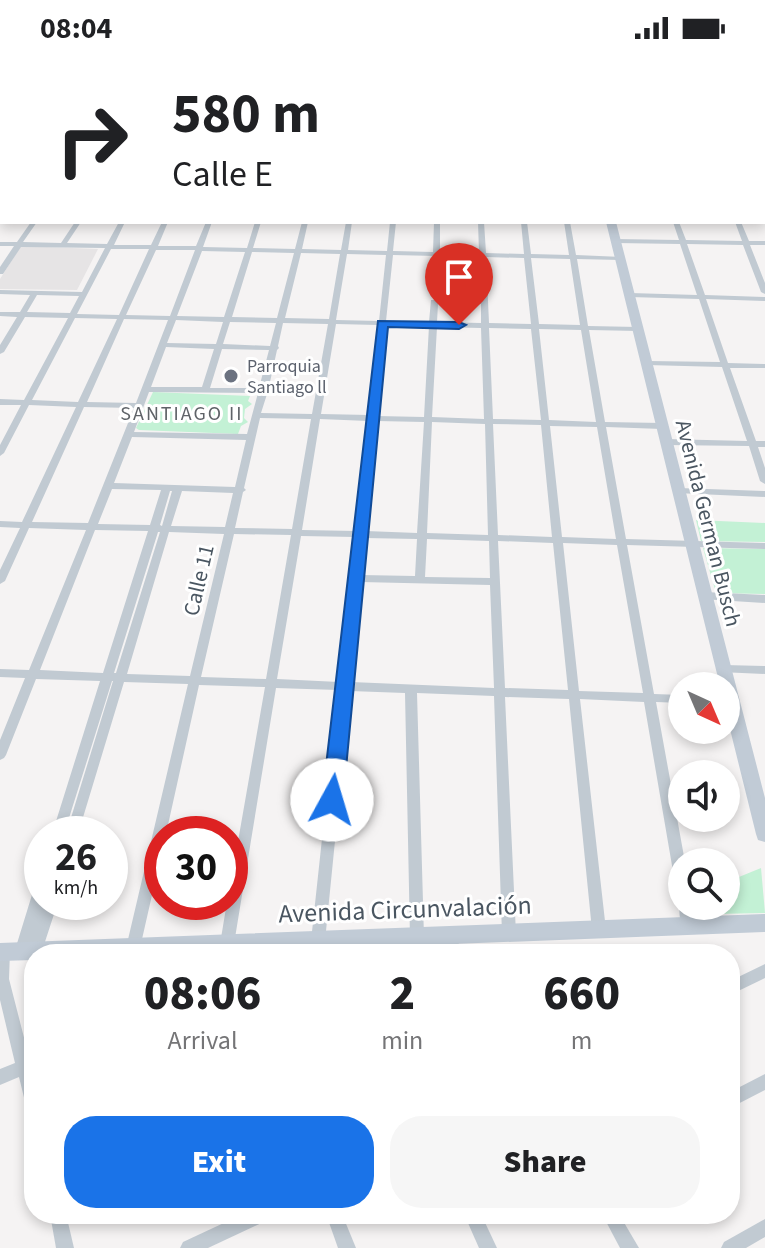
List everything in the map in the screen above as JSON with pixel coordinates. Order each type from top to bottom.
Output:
[{"type":"main road","name":"Avenida German Busch","points":[[612,224],[724,672]]},
{"type":"main road","name":"Avenida German Busch","points":[[740,740],[765,831]]},
{"type":"main road","name":"Avenida Circunvalación","points":[[458,944],[509,934],[599,930],[668,919]]},
{"type":"main road","name":"Avenida Circunvalación","points":[[732,920],[765,923]]},
{"type":"main road","name":"Avenida Circunvalación","points":[[284,944],[417,937],[448,944]]},
{"type":"street","points":[[0,272],[33,224]]},
{"type":"street","points":[[63,245],[77,224]]},
{"type":"street","points":[[0,453],[121,224]]},
{"type":"street","points":[[0,581],[164,224]]},
{"type":"street","points":[[0,755],[129,434],[208,224]]},
{"type":"street","points":[[205,390],[257,224]]},
{"type":"street","name":"Calle 11","points":[[134,944],[251,437],[305,224]]},
{"type":"street","points":[[229,944],[349,224]]},
{"type":"street","points":[[318,941],[393,224]]},
{"type":"street","points":[[436,254],[437,224]]},
{"type":"street","points":[[481,224],[509,934]]},
{"type":"street","points":[[524,224],[599,930]]},
{"type":"street","points":[[567,224],[587,328],[598,422],[623,543],[676,848]]},
{"type":"street","points":[[677,224],[765,481]]},
{"type":"street","points":[[739,224],[765,292]]},
{"type":"street","points":[[616,241],[765,243]]},
{"type":"street","points":[[0,244],[620,258]]},
{"type":"street","points":[[0,292],[84,294]]},
{"type":"street","points":[[0,352],[35,293]]},
{"type":"street","points":[[630,295],[765,299]]},
{"type":"street","points":[[420,578],[434,302],[485,302]]},
{"type":"street","points":[[0,314],[638,329]]},
{"type":"street","points":[[163,345],[275,348]]},
{"type":"street","points":[[647,363],[765,366]]},
{"type":"street","points":[[145,389],[264,391]]},
{"type":"street","points":[[0,405],[138,409]]},
{"type":"street","points":[[258,413],[662,424]]},
{"type":"street","points":[[129,434],[251,437]]},
{"type":"street","points":[[666,442],[765,444]]},
{"type":"street","points":[[107,486],[241,490]]},
{"type":"street","points":[[78,816],[121,678],[172,488]]},
{"type":"street","points":[[679,491],[765,494]]},
{"type":"street","points":[[0,524],[765,546]]},
{"type":"street","points":[[64,816],[107,678],[161,528]]},
{"type":"street","points":[[356,578],[493,582]]},
{"type":"street","points":[[705,596],[765,599]]},
{"type":"street","points":[[724,669],[765,670]]},
{"type":"street","points":[[0,673],[668,699]]},
{"type":"street","points":[[411,689],[417,937]]},
{"type":"street","points":[[24,1049],[2,979],[28,920]]},
{"type":"street","points":[[15,951],[38,920]]},
{"type":"street","points":[[740,983],[765,971]]},
{"type":"street","points":[[0,1077],[24,1067]]},
{"type":"street","points":[[740,1095],[765,1082]]},
{"type":"street","points":[[60,1224],[65,1248]]},
{"type":"street","points":[[189,1248],[241,1224]]},
{"type":"street","points":[[338,1224],[347,1248]]},
{"type":"street","points":[[477,1224],[488,1248]]},
{"type":"street","points":[[616,1224],[630,1248]]},
{"type":"street","points":[[730,1248],[765,1227]]},
{"type":"shaded area","points":[[21,246],[98,249],[77,290],[0,289],[0,279]]},
{"type":"green space","points":[[153,392],[250,396],[248,401],[252,404],[245,409],[244,418],[248,422],[241,426],[238,434],[139,430],[136,428]]},
{"type":"green space","points":[[696,520],[765,523],[765,542],[701,541]]},
{"type":"green space","points":[[703,548],[765,549],[765,594],[716,593]]},
{"type":"green space","points":[[761,868],[765,913],[740,914],[740,877]]},
{"type":"place","name":"Parroquia Santiago ll","points":[[231,376]]},
{"type":"district","name":"SANTIAGO II","points":[[182,413]]},
{"type":"route","points":[[332,800],[382,323],[459,325]]}]
